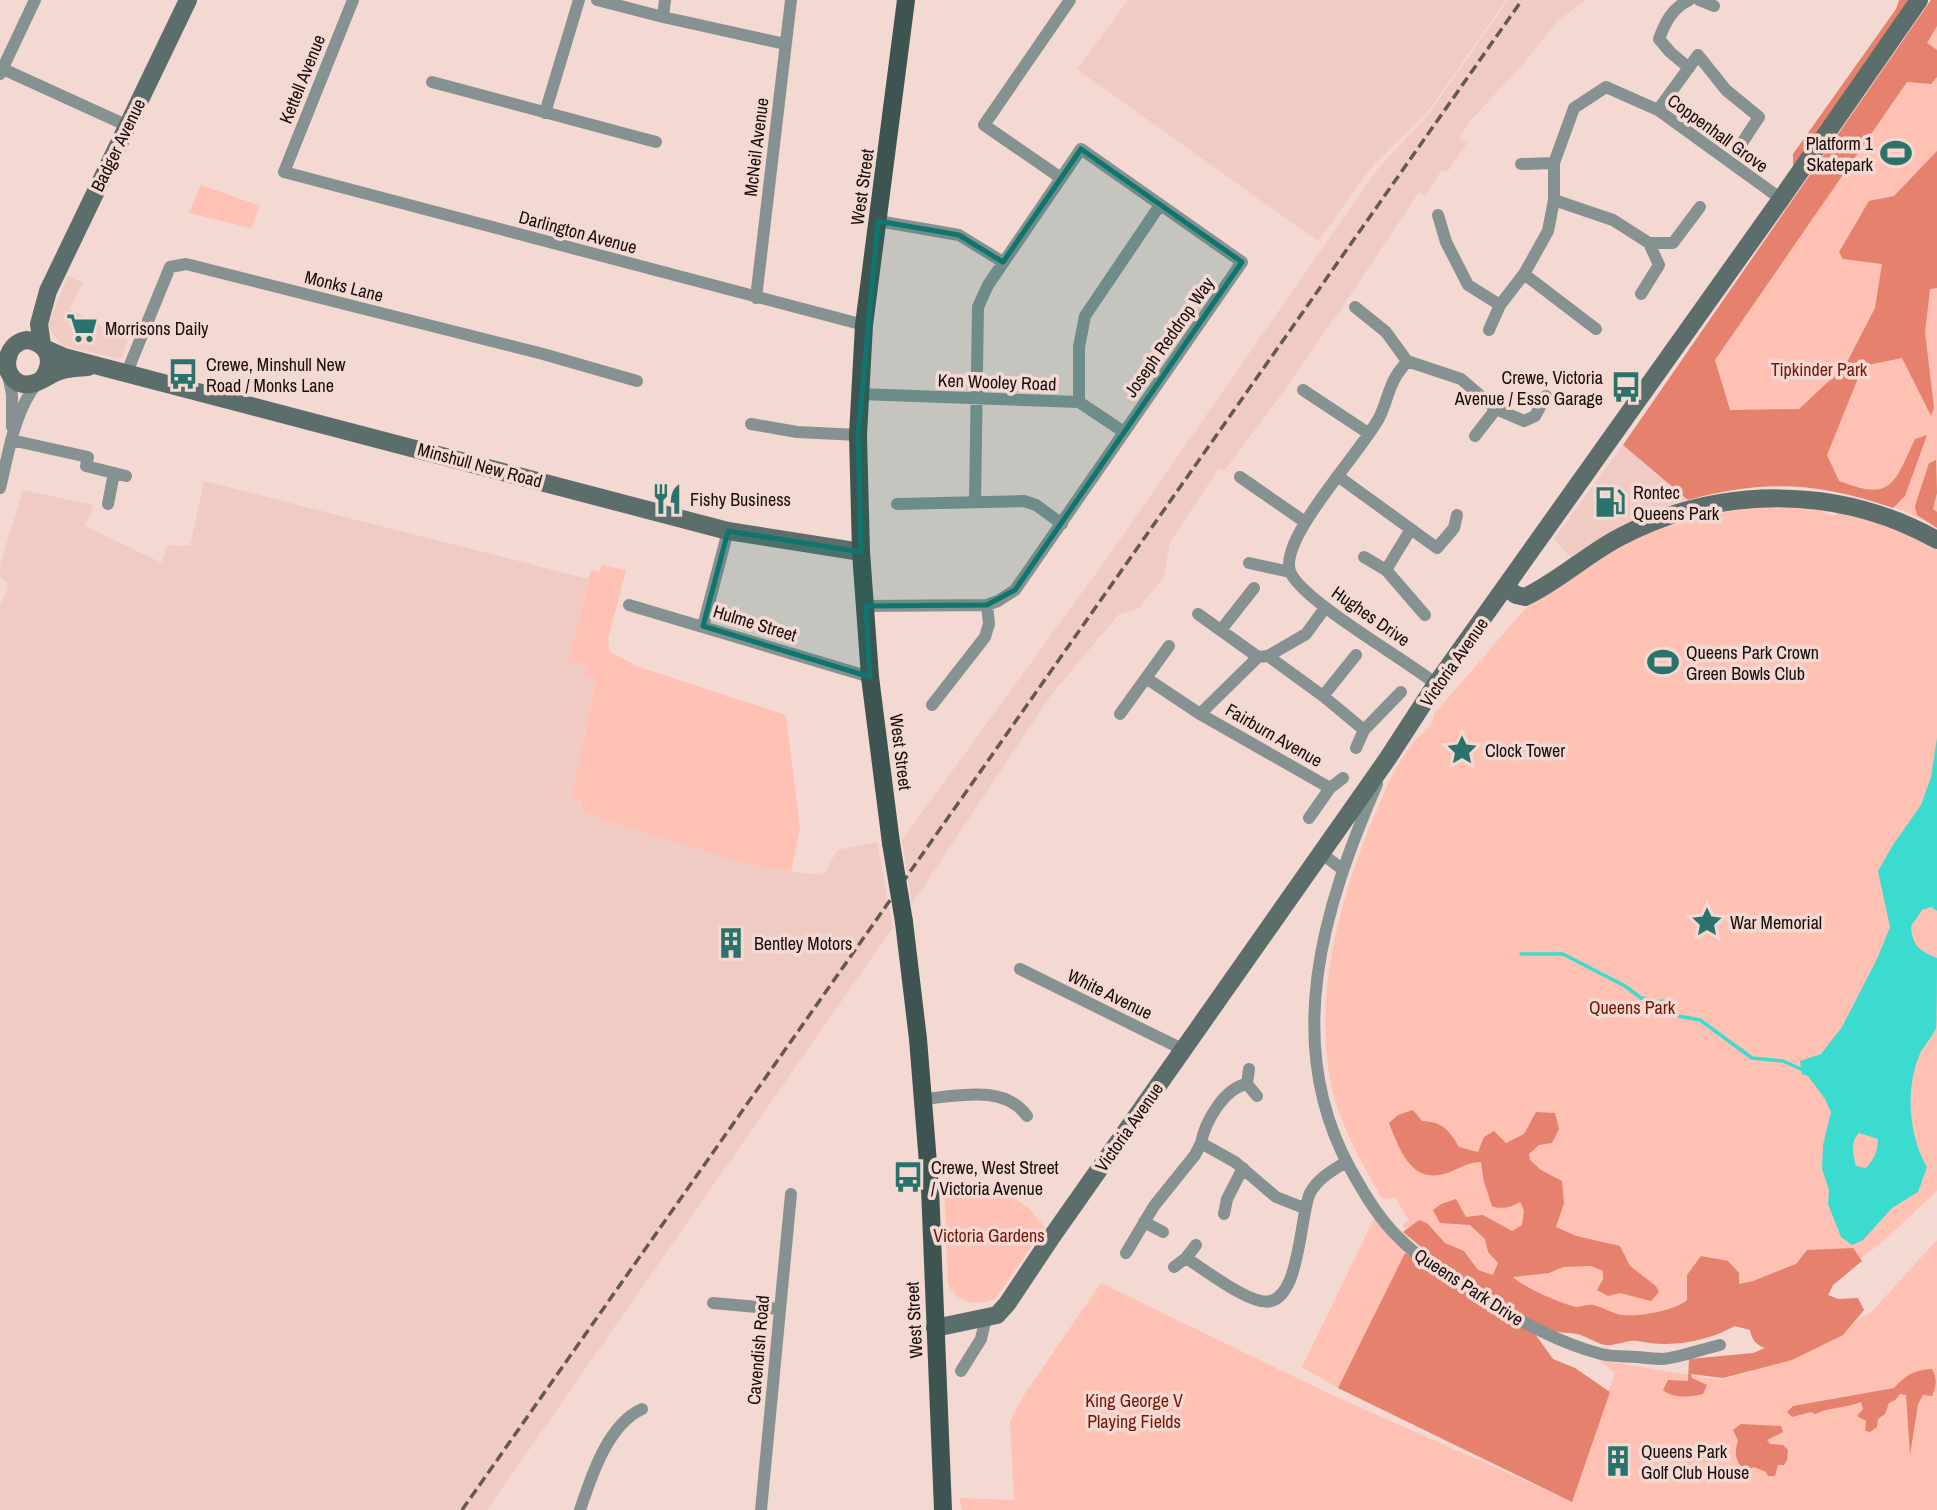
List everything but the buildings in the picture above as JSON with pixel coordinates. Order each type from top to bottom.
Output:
[{"type":"main road","name":"West Street","points":[[906,0],[864,325],[858,435],[861,552],[870,677],[904,922],[923,1099],[943,1510]]},
{"type":"street","points":[[35,0],[1,71],[128,126]]},
{"type":"street","name":"Badger Avenue","points":[[8,347],[48,291],[188,0]]},
{"type":"street","name":"Kettell Avenue","points":[[284,172],[353,0]]},
{"type":"street","points":[[545,113],[579,0]]},
{"type":"street","points":[[597,0],[785,44]]},
{"type":"street","points":[[663,17],[665,0]]},
{"type":"street","name":"McNeil Avenue","points":[[756,298],[791,0]]},
{"type":"street","points":[[1061,177],[984,125],[1070,0]]},
{"type":"street","points":[[1689,0],[1680,4],[1666,21],[1659,39],[1689,68]]},
{"type":"street","points":[[1699,0],[1714,6]]},
{"type":"street","name":"Victoria Avenue","points":[[935,1328],[997,1315],[1007,1304],[1388,758],[1436,684],[1919,0]]},
{"type":"street","points":[[1658,110],[1698,55],[1726,90],[1759,117],[1740,146]]},
{"type":"street","points":[[432,82],[656,142]]},
{"type":"street","name":"Coppenhall Grove","points":[[1489,330],[1500,305],[1524,274],[1548,232],[1554,200],[1554,163],[1574,108],[1606,87],[1658,110],[1781,199]]},
{"type":"street","points":[[975,502],[978,307],[981,296],[1081,149],[1160,205],[1085,317],[1079,347],[1079,402]]},
{"type":"street","points":[[1521,164],[1554,163]]},
{"type":"street","name":"Darlington Avenue","points":[[284,172],[864,325]]},
{"type":"street","points":[[1554,200],[1613,220],[1649,243],[1660,265],[1641,295]]},
{"type":"street","name":"Joseph Reddrop Way","points":[[987,605],[1015,590],[1242,262],[1160,205]]},
{"type":"street","points":[[1649,243],[1673,243],[1700,207]]},
{"type":"street","points":[[1438,215],[1447,242],[1468,285],[1500,305]]},
{"type":"street","points":[[878,222],[960,235],[1003,262]]},
{"type":"street","name":"Monks Lane","points":[[127,372],[170,267],[186,264],[543,354],[637,381]]},
{"type":"street","points":[[1524,274],[1596,329]]},
{"type":"street","name":"Badger Avenue","points":[[44,347],[39,324],[48,291]]},
{"type":"street","points":[[1355,307],[1386,332],[1407,361],[1461,379],[1496,409],[1524,421],[1535,416],[1546,396]]},
{"type":"street","points":[[0,488],[11,439],[5,358],[8,347],[26,340],[44,347],[49,366],[10,419]]},
{"type":"street","name":"Minshull New Road","points":[[44,347],[64,357],[728,531],[861,552]]},
{"type":"street","points":[[1249,562],[1290,572],[1288,557],[1305,522],[1379,419],[1394,379],[1407,361]]},
{"type":"street","name":"Minshull New Road","points":[[41,380],[65,369],[102,366]]},
{"type":"street","points":[[5,371],[25,385],[41,380]]},
{"type":"street","points":[[614,390],[618,376]]},
{"type":"street","points":[[1303,390],[1368,433]]},
{"type":"street","name":"Ken Wooley Road","points":[[860,394],[1079,402],[1125,432]]},
{"type":"street","points":[[1475,436],[1496,409]]},
{"type":"street","points":[[751,424],[797,432],[858,435]]},
{"type":"street","points":[[11,439],[88,457],[86,466],[120,475],[108,504]]},
{"type":"street","points":[[1240,477],[1305,522]]},
{"type":"street","points":[[1339,477],[1437,548],[1454,528],[1457,515]]},
{"type":"street","points":[[1506,587],[1516,595],[1525,597],[1620,536],[1681,512],[1738,499],[1793,498],[1852,507],[1901,522],[1937,540]]},
{"type":"street","points":[[897,504],[1024,500],[1036,505],[1062,524]]},
{"type":"street","points":[[1386,570],[1411,528]]},
{"type":"street","points":[[703,626],[728,531]]},
{"type":"street","name":"Hughes Drive","points":[[1364,557],[1386,570],[1425,615]]},
{"type":"street","name":"Hughes Drive","points":[[1290,572],[1325,608],[1436,684]]},
{"type":"street","points":[[1221,630],[1254,588]]},
{"type":"street","name":"Hulme Street","points":[[629,605],[870,677]]},
{"type":"street","points":[[866,606],[987,605],[989,624],[985,637],[932,705]]},
{"type":"street","name":"Fairburn Avenue","points":[[1200,714],[1263,657],[1306,634],[1325,608]]},
{"type":"street","points":[[1198,614],[1323,696],[1364,730]]},
{"type":"street","points":[[1120,714],[1169,646]]},
{"type":"street","points":[[1323,696],[1356,655]]},
{"type":"street","name":"Fairburn Avenue","points":[[1146,678],[1200,714],[1330,788]]},
{"type":"street","points":[[1356,748],[1364,730],[1401,692]]},
{"type":"street","name":"Queens Park Drive","points":[[1388,758],[1342,869],[1326,923],[1314,1009],[1314,1039],[1322,1101],[1346,1162],[1377,1213],[1407,1246],[1439,1271],[1531,1327],[1602,1354],[1663,1359],[1720,1345]]},
{"type":"street","name":"Fairburn Avenue","points":[[1309,818],[1330,788],[1343,778]]},
{"type":"street","points":[[1321,853],[1342,869]]},
{"type":"street","name":"White Avenue","points":[[1020,969],[1184,1050]]},
{"type":"street","points":[[1249,1069],[1247,1083],[1257,1096]]},
{"type":"street","points":[[1126,1253],[1161,1196],[1195,1155],[1210,1119],[1231,1092],[1247,1083]]},
{"type":"street","points":[[923,1099],[993,1096],[1016,1103],[1027,1116]]},
{"type":"street","points":[[1201,1143],[1243,1168],[1256,1183],[1276,1197],[1304,1209]]},
{"type":"street","points":[[1186,1258],[1249,1297],[1264,1302],[1282,1295],[1297,1261],[1304,1209],[1310,1194],[1325,1175],[1346,1162]]},
{"type":"street","points":[[1224,1214],[1227,1199],[1243,1168]]},
{"type":"street","name":"Cavendish Road","points":[[761,1510],[791,1194]]},
{"type":"street","points":[[1144,1222],[1163,1232]]},
{"type":"street","points":[[1174,1267],[1186,1258],[1196,1245]]},
{"type":"street","points":[[713,1303],[779,1309]]},
{"type":"street","points":[[935,1309],[974,1314],[984,1318],[981,1339],[961,1371]]},
{"type":"street","points":[[580,1510],[594,1469],[607,1446],[629,1415],[642,1409]]},
{"type":"highlighted area","points":[[1081,149],[1242,262],[1015,590],[987,605],[866,606],[870,677],[703,626],[728,531],[861,552],[858,435],[878,221],[959,235],[1003,262]]},
{"type":"shaded area","points":[[1128,0],[1506,0],[1427,113],[1374,164],[1318,241],[1077,69]]},
{"type":"shaded area","points":[[1508,0],[1586,0],[1557,21],[1526,61],[1470,121],[1459,138],[1467,143],[1448,171],[1441,171],[1425,196],[1419,192],[1278,399],[1225,470],[1219,468],[1170,542],[1164,577],[1138,609],[1119,614],[1051,695],[912,904],[902,840],[1110,554],[1376,171],[1428,115]]},
{"type":"shaded area","points":[[1899,0],[1913,0],[1796,169],[1793,154],[1896,9]]},
{"type":"shaded area","points":[[1931,0],[1937,0],[1937,26],[1927,43],[1937,50],[1937,77],[1931,84],[1907,82],[1715,360],[1730,410],[1799,409],[1845,366],[1875,308],[1882,264],[1843,259],[1839,252],[1869,201],[1894,196],[1937,151],[1937,288],[1930,289],[1925,332],[1934,408],[1931,416],[1902,358],[1863,366],[1827,455],[1839,481],[1870,490],[1881,489],[1896,478],[1915,439],[1927,435],[1905,496],[1893,508],[1840,493],[1791,486],[1766,486],[1715,493],[1688,500],[1623,445]]},
{"type":"shaded area","points":[[68,276],[83,283],[70,309],[128,340],[121,359],[62,346],[48,326]]},
{"type":"shaded area","points":[[1623,445],[1688,500],[1625,527],[1570,557],[1554,539]]},
{"type":"shaded area","points":[[1936,460],[1937,493],[1933,509],[1937,512],[1937,528],[1917,515],[1915,506],[1929,463]]},
{"type":"shaded area","name":"Bentley Motors","points":[[204,481],[588,579],[568,661],[588,666],[596,677],[572,796],[582,800],[582,810],[605,820],[735,861],[791,872],[824,875],[837,850],[877,842],[893,927],[487,1510],[0,1510],[0,606],[9,586],[0,576],[0,565],[23,490],[94,505],[85,526],[162,563],[167,545],[190,546]]},
{"type":"shaded area","points":[[1413,1110],[1422,1121],[1445,1128],[1459,1147],[1478,1152],[1484,1137],[1494,1131],[1506,1143],[1524,1134],[1536,1112],[1555,1113],[1559,1129],[1552,1143],[1539,1145],[1529,1154],[1530,1160],[1541,1170],[1562,1181],[1564,1203],[1556,1227],[1576,1236],[1620,1246],[1630,1266],[1656,1286],[1659,1292],[1651,1301],[1620,1293],[1608,1296],[1597,1290],[1603,1279],[1603,1271],[1591,1266],[1563,1267],[1549,1273],[1513,1277],[1543,1295],[1577,1307],[1593,1305],[1620,1315],[1648,1314],[1675,1307],[1687,1300],[1687,1275],[1701,1256],[1728,1261],[1739,1273],[1739,1284],[1796,1264],[1807,1250],[1853,1248],[1862,1261],[1833,1285],[1828,1295],[1838,1299],[1858,1298],[1864,1310],[1843,1335],[1792,1360],[1723,1378],[1691,1374],[1692,1378],[1707,1385],[1703,1394],[1682,1397],[1667,1393],[1663,1390],[1668,1380],[1688,1381],[1689,1359],[1753,1353],[1765,1348],[1755,1342],[1750,1330],[1735,1326],[1700,1340],[1675,1344],[1634,1341],[1603,1344],[1581,1335],[1550,1329],[1473,1286],[1403,1232],[1419,1220],[1427,1223],[1445,1243],[1464,1251],[1478,1270],[1493,1275],[1498,1263],[1488,1252],[1485,1239],[1470,1225],[1440,1223],[1433,1210],[1456,1199],[1466,1217],[1483,1215],[1512,1231],[1522,1225],[1524,1210],[1520,1202],[1499,1208],[1492,1206],[1481,1162],[1439,1175],[1429,1175],[1412,1167],[1389,1123],[1398,1115]]},
{"type":"shaded area","points":[[1405,1253],[1530,1327],[1553,1359],[1575,1368],[1610,1392],[1572,1502],[1338,1388]]},
{"type":"shaded area","points":[[1932,1369],[1936,1379],[1935,1388],[1932,1396],[1923,1395],[1918,1404],[1910,1455],[1906,1395],[1900,1394],[1889,1403],[1885,1414],[1878,1419],[1877,1427],[1870,1432],[1865,1431],[1866,1421],[1857,1416],[1863,1409],[1861,1402],[1815,1414],[1811,1412],[1792,1417],[1787,1412],[1793,1406],[1894,1388],[1911,1374]]},
{"type":"shaded area","points":[[1741,1424],[1781,1426],[1783,1432],[1767,1440],[1770,1444],[1783,1445],[1788,1450],[1787,1460],[1784,1465],[1778,1465],[1775,1476],[1768,1476],[1766,1472],[1754,1467],[1748,1470],[1738,1462],[1738,1441],[1733,1430]]},
{"type":"green space","name":"Tipkinder Park","points":[[1931,0],[1937,0],[1937,528],[1901,510],[1860,496],[1797,485],[1755,486],[1688,500],[1623,445]]},
{"type":"green space","points":[[201,185],[260,206],[251,228],[189,213]]},
{"type":"green space","name":"Queens Park","points":[[1761,506],[1802,507],[1821,510],[1834,516],[1837,513],[1886,523],[1937,550],[1937,1191],[1880,1244],[1847,1268],[1633,1337],[1426,1251],[1403,1226],[1408,1219],[1395,1197],[1382,1199],[1358,1155],[1338,1109],[1329,1070],[1325,1029],[1327,988],[1343,904],[1370,825],[1398,765],[1413,743],[1429,727],[1434,714],[1525,609],[1585,565],[1646,533],[1716,514]]},
{"type":"green space","points":[[602,565],[626,570],[608,639],[610,652],[639,667],[786,715],[800,828],[791,872],[735,861],[605,820],[582,810],[582,800],[572,796],[596,678],[586,675],[588,666],[568,661],[591,570],[600,572]]},
{"type":"green space","name":"Victoria Gardens","points":[[996,1186],[1028,1207],[1045,1227],[995,1299],[975,1303],[961,1299],[948,1284],[944,1189]]},
{"type":"green space","points":[[1377,1213],[1405,1253],[1338,1388],[1302,1367]]},
{"type":"green space","name":"King George V Playing Fields","points":[[1937,1240],[1937,1510],[962,1510],[959,1498],[1014,1500],[1010,1421],[1024,1395],[1101,1283],[1332,1395],[1571,1501],[1615,1373],[1599,1360],[1720,1380],[1792,1360],[1871,1312]]},
{"type":"water","points":[[1937,738],[1937,911],[1931,907],[1922,910],[1911,926],[1918,947],[1937,958],[1936,1028],[1919,1056],[1911,1098],[1916,1142],[1927,1167],[1918,1192],[1892,1208],[1863,1240],[1852,1245],[1841,1237],[1828,1204],[1829,1190],[1822,1169],[1823,1145],[1831,1112],[1808,1076],[1802,1074],[1800,1061],[1821,1054],[1842,1027],[1877,959],[1890,927],[1878,871],[1921,805],[1931,777]],"holes":[[[1859,1133],[1878,1139],[1869,1165],[1866,1168],[1856,1166],[1853,1144]]]},
{"type":"waterway","points":[[1521,954],[1563,954],[1625,986],[1641,998],[1650,999]]},
{"type":"waterway","points":[[1661,1001],[1668,1003],[1678,1016],[1700,1020],[1752,1058],[1783,1061],[1801,1069]]},
{"type":"railway","points":[[462,1510],[1522,0]]},
{"type":"place","name":"Platform 1 Skatepark","points":[[1896,153]]},
{"type":"place","name":"Morrisons Daily","points":[[82,328]]},
{"type":"place","name":"Crewe, Minshull New Road / Monks Lane","points":[[183,374]]},
{"type":"place","name":"Crewe, Victoria Avenue / Esso Garage","points":[[1626,387]]},
{"type":"place","name":"Fishy Business","points":[[667,499]]},
{"type":"place","name":"Rontec Queens Park","points":[[1610,502]]},
{"type":"place","name":"Queens Park Crown Green Bowls Club","points":[[1663,662]]},
{"type":"place","name":"Clock Tower","points":[[1462,750]]},
{"type":"place","name":"War Memorial","points":[[1707,922]]},
{"type":"place","name":"Bentley Motors","points":[[731,943]]},
{"type":"place","name":"Crewe, West Street / Victoria Avenue","points":[[908,1177]]},
{"type":"place","name":"Queens Park Golf Club House","points":[[1618,1461]]}]
